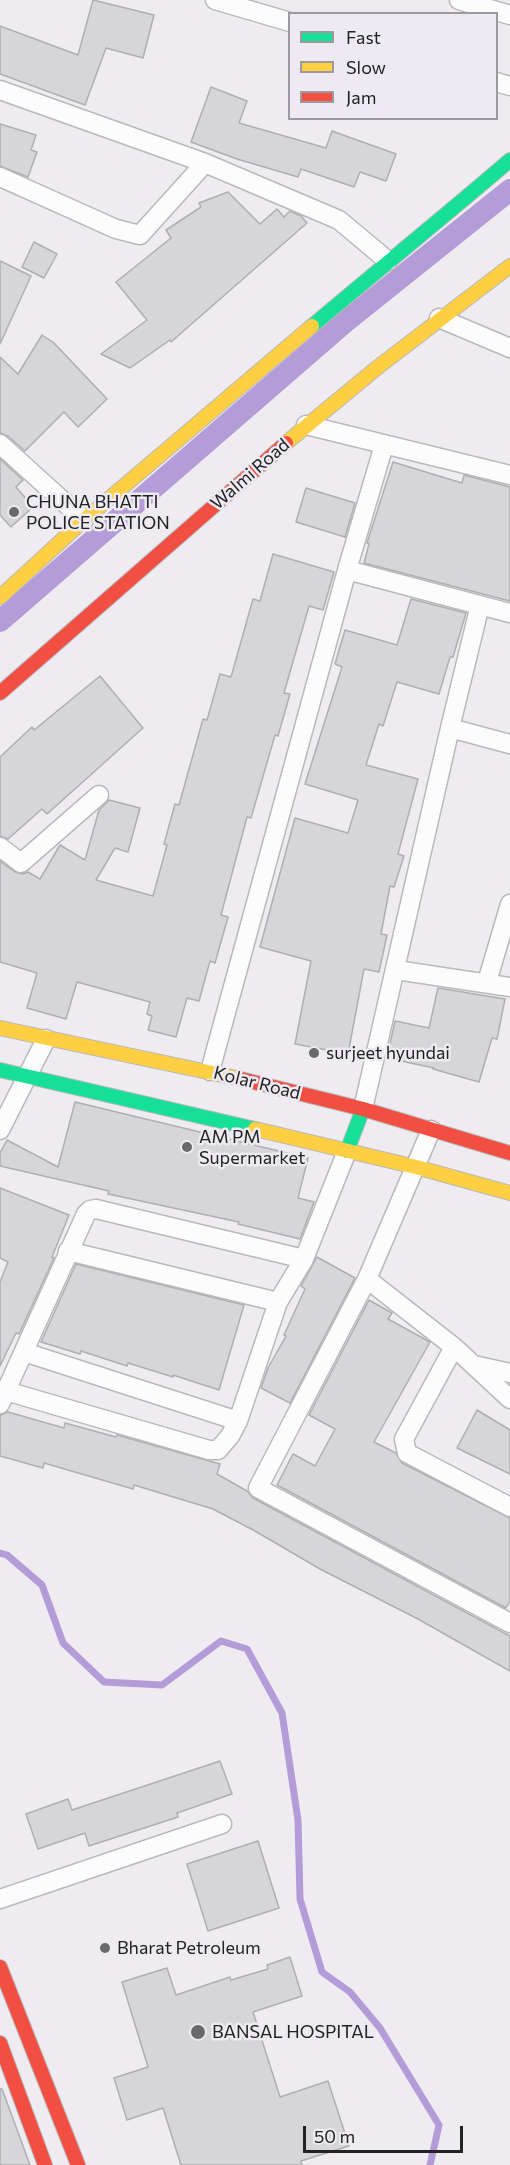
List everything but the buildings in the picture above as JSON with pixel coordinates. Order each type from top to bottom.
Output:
[{"type":"street","points":[[215,0],[288,21]]},
{"type":"street","points":[[459,0],[510,15]]},
{"type":"street","points":[[0,90],[205,163],[339,220],[388,261]]},
{"type":"street","points":[[0,597],[84,520],[510,160]]},
{"type":"street","points":[[0,177],[116,229],[140,235],[205,163]]},
{"type":"street","name":"Walmi Road","points":[[0,693],[306,424],[439,318],[510,266]]},
{"type":"street","points":[[439,318],[510,348]]},
{"type":"street","points":[[306,424],[510,475]]},
{"type":"street","points":[[0,444],[84,520]]},
{"type":"street","points":[[210,1071],[346,570],[384,444]]},
{"type":"street","points":[[346,570],[510,613]]},
{"type":"street","points":[[303,1259],[96,1209],[90,1210],[68,1251],[3,1397],[209,1450],[218,1450],[223,1445],[238,1421],[278,1302],[303,1259],[363,1109],[480,605]]},
{"type":"street","points":[[450,728],[510,744]]},
{"type":"street","points":[[0,847],[21,863],[99,795]]},
{"type":"street","points":[[488,982],[510,904]]},
{"type":"street","points":[[396,970],[510,987]]},
{"type":"street","name":"Kolar Road","points":[[0,1028],[210,1071],[363,1109],[510,1153]]},
{"type":"street","points":[[0,1130],[46,1039]]},
{"type":"street","points":[[0,1070],[416,1167],[510,1193]]},
{"type":"street","points":[[431,1130],[367,1279],[258,1488],[510,1623]]},
{"type":"street","points":[[68,1251],[278,1302]]},
{"type":"street","points":[[367,1279],[454,1347],[510,1399]]},
{"type":"street","points":[[454,1347],[404,1439],[407,1453],[510,1508]]},
{"type":"street","points":[[24,1352],[238,1421]]},
{"type":"street","points":[[473,1365],[510,1373]]},
{"type":"street","points":[[0,1899],[222,1824]]},
{"type":"street","points":[[0,1967],[78,2165]]},
{"type":"street","points":[[0,2043],[45,2165]]},
{"type":"waterway","points":[[0,621],[345,322],[510,190]]},
{"type":"waterway","points":[[0,1553],[7,1555],[42,1585],[63,1643],[104,1682],[162,1685],[221,1641],[247,1649],[282,1713],[298,1820],[300,1899],[322,1972],[350,1992],[380,2028],[439,2125],[430,2165]]},
{"type":"traffic: fast","points":[[312,326],[510,160]]},
{"type":"traffic: fast","points":[[0,1070],[255,1129]]},
{"type":"traffic: fast","points":[[347,1151],[363,1109]]},
{"type":"traffic: slow","points":[[286,443],[378,367],[510,266]]},
{"type":"traffic: slow","points":[[0,597],[84,520],[312,326]]},
{"type":"traffic: slow","points":[[0,1028],[241,1079]]},
{"type":"traffic: slow","points":[[255,1129],[416,1167],[510,1193]]},
{"type":"traffic: jam","points":[[0,693],[286,443]]},
{"type":"traffic: jam","points":[[241,1079],[363,1109],[510,1153]]},
{"type":"traffic: jam","points":[[0,1967],[78,2165]]},
{"type":"traffic: jam","points":[[0,2043],[45,2165]]},
{"type":"place","name":"CHUNA BHATTI POLICE STATION","points":[[14,512]]},
{"type":"place","name":"surjeet hyundai","points":[[314,1053]]},
{"type":"place","name":"AM PM Supermarket","points":[[187,1147]]},
{"type":"place","name":"Bharat Petroleum","points":[[105,1948]]},
{"type":"place","name":"BANSAL HOSPITAL","points":[[198,2032]]}]
